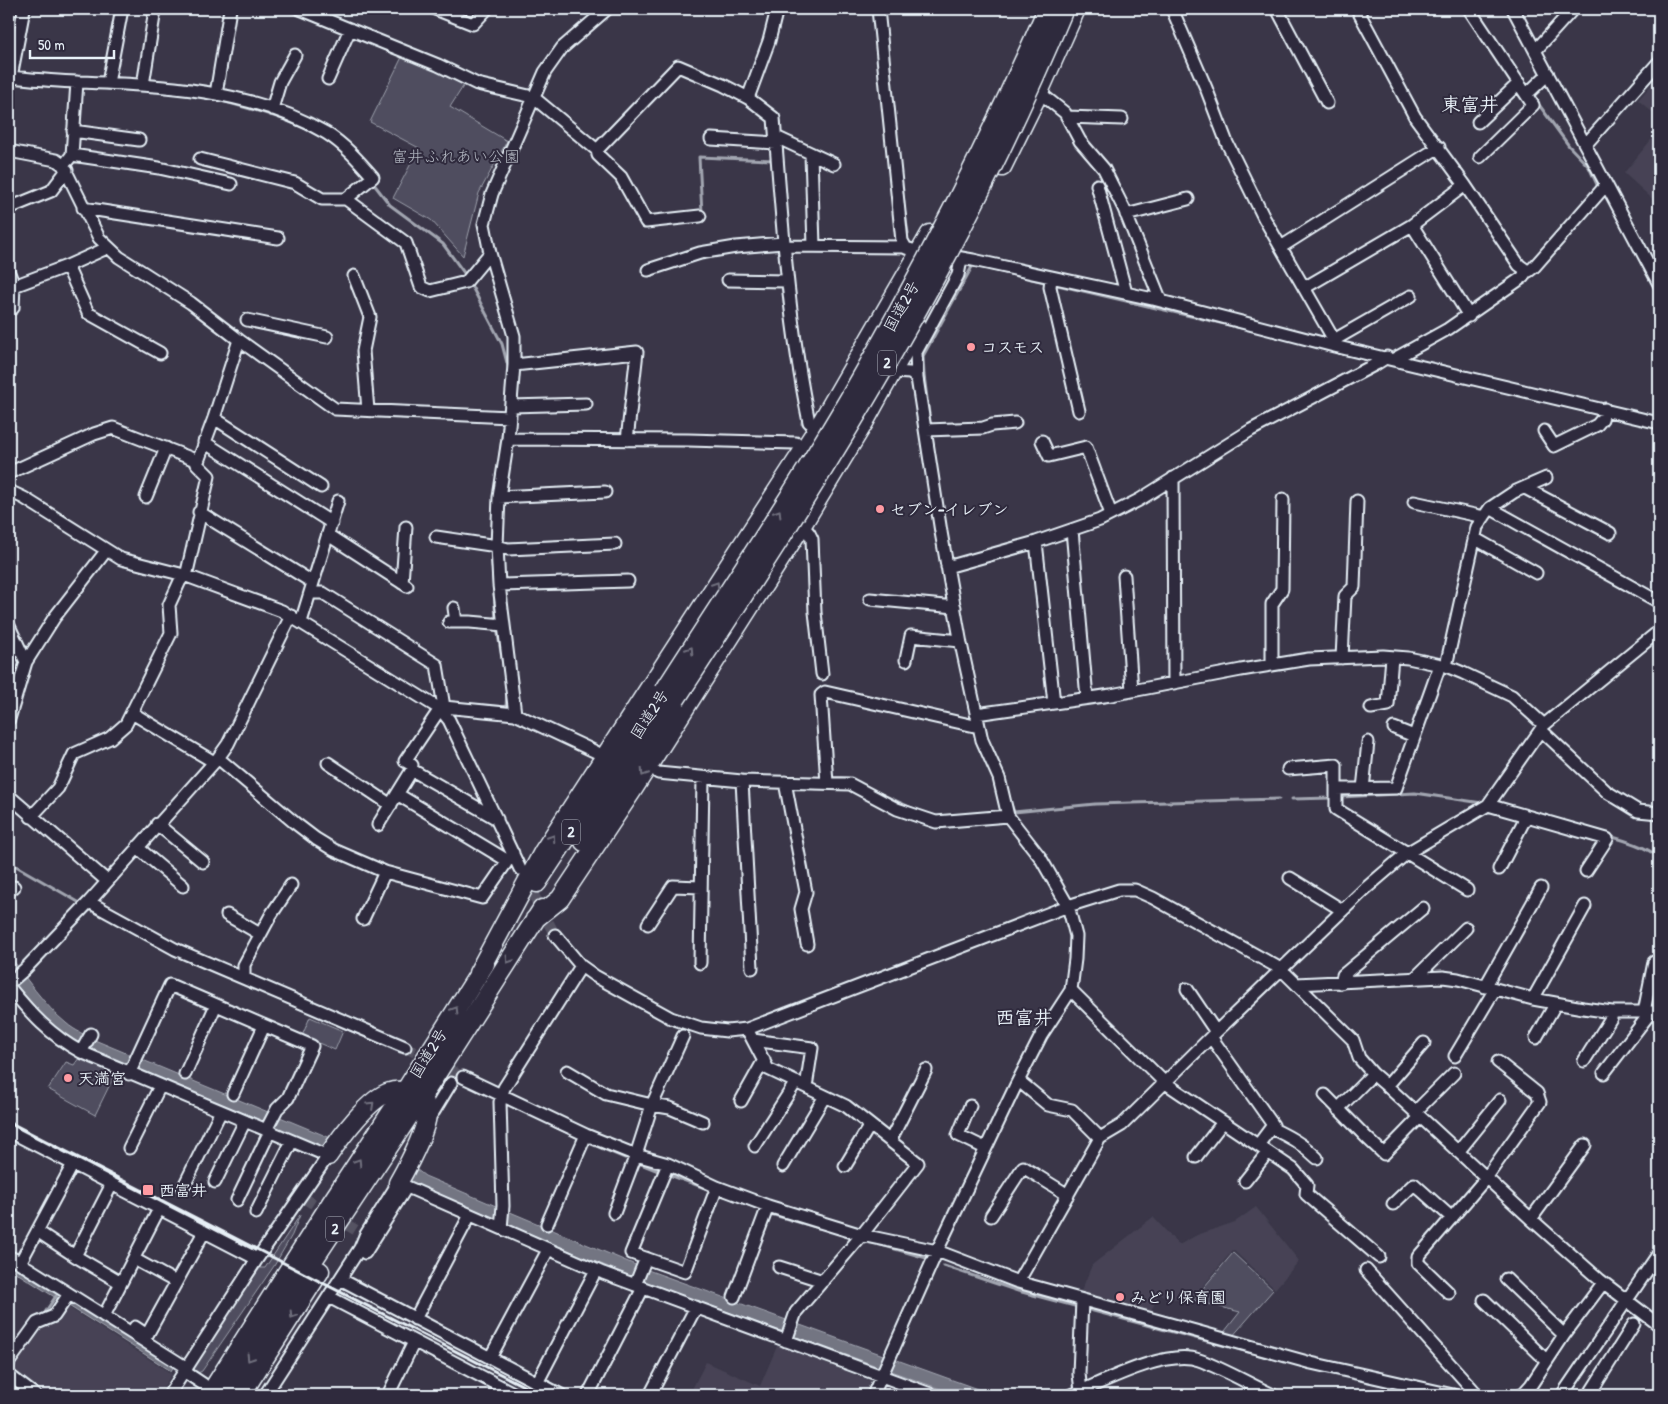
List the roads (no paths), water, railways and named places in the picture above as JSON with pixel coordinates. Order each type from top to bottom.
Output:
[{"type":"highway","points":[[478,973],[543,852],[818,428],[912,250],[958,180],[1038,9]]},
{"type":"highway","name":"国道2号","points":[[202,1392],[268,1317],[396,1136],[535,919],[864,372],[920,273],[997,120],[1047,9]]},
{"type":"highway","name":"国道2号","points":[[227,1395],[331,1203],[405,1091],[478,973],[818,478],[877,381],[968,212],[1011,126],[1064,9]]},
{"type":"highway","points":[[535,919],[560,899],[632,791],[827,484],[893,372],[956,257],[1039,92],[1076,9]]},
{"type":"highway","points":[[795,464],[827,484]]},
{"type":"highway","points":[[328,1156],[348,1128],[376,1100],[390,1092],[405,1091]]},
{"type":"highway","points":[[402,1186],[426,1121],[427,1112],[423,1095]]},
{"type":"highway","points":[[241,1395],[354,1215],[396,1136]]},
{"type":"highway","points":[[202,1392],[300,1237],[331,1203]]},
{"type":"street","points":[[24,9],[10,77],[76,85],[108,83],[143,85],[216,94],[272,109],[302,120],[326,133],[342,144],[373,177],[346,199],[322,200],[295,183],[200,159]]},
{"type":"street","points":[[108,83],[122,9]]},
{"type":"street","points":[[216,94],[230,9]]},
{"type":"street","points":[[300,9],[348,33],[438,65],[477,84],[532,100],[597,150],[598,155],[621,177],[646,222],[700,216]]},
{"type":"street","points":[[435,9],[473,24],[487,9]]},
{"type":"street","points":[[515,714],[503,625],[497,546],[499,497],[508,439],[507,414],[514,365],[514,336],[490,253],[484,224],[492,194],[545,72],[562,48],[608,9]]},
{"type":"street","points":[[748,98],[769,40],[776,9]]},
{"type":"street","points":[[878,9],[902,241],[912,250]]},
{"type":"street","points":[[1172,9],[1227,143],[1334,343]]},
{"type":"street","points":[[1277,9],[1327,103]]},
{"type":"street","points":[[1357,9],[1415,117],[1439,147],[1519,265],[1526,270],[1529,271],[1534,267],[1606,185]]},
{"type":"street","points":[[1469,9],[1519,83],[1529,92],[1533,105],[1480,157]]},
{"type":"street","points":[[1513,9],[1659,284]]},
{"type":"street","points":[[1535,51],[1573,9]]},
{"type":"street","points":[[143,85],[155,10]]},
{"type":"street","points":[[328,80],[348,33]]},
{"type":"street","points":[[272,109],[280,82],[295,55]]},
{"type":"street","points":[[1586,144],[1659,62]]},
{"type":"street","points":[[597,150],[678,66],[748,98],[774,118],[786,281],[795,349],[809,422],[818,428]]},
{"type":"street","points":[[1529,92],[1548,74]]},
{"type":"street","points":[[1478,122],[1519,83]]},
{"type":"street","points":[[9,208],[51,191],[72,155],[76,85]]},
{"type":"street","points":[[1039,92],[1065,112],[1080,140],[1104,169],[1126,215],[1160,301]]},
{"type":"street","points":[[1068,117],[1122,119]]},
{"type":"street","points":[[73,132],[139,140]]},
{"type":"street","points":[[711,139],[776,140],[834,164]]},
{"type":"street","points":[[1281,247],[1439,147]]},
{"type":"street","points":[[9,151],[56,160],[65,167],[83,208],[99,238],[107,248],[191,303],[335,409],[507,414],[586,404]]},
{"type":"street","points":[[811,154],[814,246]]},
{"type":"street","points":[[72,155],[158,168],[231,184]]},
{"type":"street","points":[[1098,185],[1126,293]]},
{"type":"street","points":[[1304,288],[1412,225],[1465,185]]},
{"type":"street","points":[[346,199],[406,243],[420,287],[430,291],[468,279],[490,253]]},
{"type":"street","points":[[1126,215],[1188,199]]},
{"type":"street","points":[[83,208],[278,238]]},
{"type":"street","points":[[1412,225],[1469,316]]},
{"type":"street","points":[[648,270],[700,253],[736,247],[784,245],[912,250],[956,257],[1051,282],[1126,293],[1334,343],[1605,412],[1659,422]]},
{"type":"street","points":[[14,286],[67,266],[107,248]]},
{"type":"street","points":[[873,1395],[985,1148],[1041,1036],[1072,990],[1076,936],[1068,906],[1040,857],[1008,816],[999,778],[982,740],[960,641],[935,500],[930,430],[917,378],[916,352],[958,275],[960,265],[956,257]]},
{"type":"street","points":[[67,266],[88,313],[160,354]]},
{"type":"street","points":[[947,567],[1036,542],[1100,520],[1251,430],[1469,316],[1523,277],[1526,270]]},
{"type":"street","points":[[9,273],[14,286],[13,308]]},
{"type":"street","points":[[354,276],[370,317],[363,351],[368,410]]},
{"type":"street","points":[[728,280],[786,281]]},
{"type":"street","points":[[1051,282],[1079,411]]},
{"type":"street","points":[[1334,343],[1411,296]]},
{"type":"street","points":[[247,320],[327,337]]},
{"type":"street","points":[[31,817],[58,788],[74,754],[110,738],[120,731],[132,713],[171,633],[168,605],[187,572],[209,476],[197,464],[239,340]]},
{"type":"street","points":[[514,365],[637,352],[627,440]]},
{"type":"street","points":[[893,372],[910,374],[917,378]]},
{"type":"street","points":[[1544,431],[1554,446],[1597,425],[1605,412]]},
{"type":"street","points":[[214,418],[321,487]]},
{"type":"street","points":[[930,430],[983,428],[992,425],[1014,423]]},
{"type":"street","points":[[9,473],[94,434],[113,428],[198,461]]},
{"type":"street","points":[[508,439],[796,443],[805,448]]},
{"type":"street","points":[[1042,441],[1050,456],[1086,447],[1111,514]]},
{"type":"street","points":[[204,442],[332,523]]},
{"type":"street","points":[[146,497],[166,448]]},
{"type":"street","points":[[1173,478],[1174,683]]},
{"type":"street","points":[[1336,789],[1396,788],[1414,736],[1443,665],[1476,527],[1487,512],[1525,488],[1546,478]]},
{"type":"street","points":[[1525,488],[1610,533]]},
{"type":"street","points":[[9,492],[24,498],[121,559],[184,575],[261,602],[296,619],[442,708],[515,714],[596,752]]},
{"type":"street","points":[[499,497],[604,492]]},
{"type":"street","points":[[1272,665],[1272,604],[1282,589],[1284,499]]},
{"type":"street","points":[[169,1395],[257,1259],[302,1197],[328,1156],[268,1129],[221,1112],[160,1086],[82,1051],[48,1031],[33,1016],[10,983],[88,902],[216,760],[228,744],[312,588],[338,500]]},
{"type":"street","points":[[1342,658],[1346,596],[1354,587],[1358,501]]},
{"type":"street","points":[[1414,502],[1487,512],[1659,602]]},
{"type":"street","points":[[200,512],[312,588],[323,593],[437,665],[442,708],[496,819],[510,857],[520,869]]},
{"type":"street","points":[[802,525],[812,539],[815,612],[822,674]]},
{"type":"street","points":[[328,535],[404,584],[406,527]]},
{"type":"street","points":[[1072,530],[1087,698]]},
{"type":"street","points":[[436,536],[508,549],[615,544]]},
{"type":"street","points":[[1474,538],[1536,573]]},
{"type":"street","points":[[1036,542],[1054,703]]},
{"type":"street","points":[[9,719],[26,662],[54,618],[106,551]]},
{"type":"street","points":[[1124,576],[1132,691]]},
{"type":"street","points":[[499,585],[628,581]]},
{"type":"street","points":[[870,600],[955,607]]},
{"type":"street","points":[[454,608],[452,622],[503,625]]},
{"type":"street","points":[[9,626],[26,662]]},
{"type":"street","points":[[1018,1282],[1100,1138],[1122,1125],[1342,910],[1407,852],[1488,805],[1543,728],[1659,631]]},
{"type":"street","points":[[906,660],[911,636],[960,641]]},
{"type":"street","points":[[1371,708],[1388,705],[1392,657]]},
{"type":"street","points":[[977,714],[1132,691],[1308,659],[1408,658],[1443,665],[1512,696],[1613,796],[1638,811],[1659,813]]},
{"type":"street","points":[[826,779],[821,695],[825,692],[979,727]]},
{"type":"street","points":[[412,765],[405,761],[442,708]]},
{"type":"street","points":[[132,713],[216,760],[316,839],[364,864],[385,872],[482,898],[510,857]]},
{"type":"street","points":[[1394,728],[1414,736]]},
{"type":"street","points":[[1363,789],[1368,742]]},
{"type":"street","points":[[328,763],[391,805]]},
{"type":"street","points":[[1288,769],[1336,765],[1336,809],[1467,890]]},
{"type":"street","points":[[378,825],[412,770],[496,819]]},
{"type":"street","points":[[658,773],[742,781],[785,782],[826,779],[850,784],[897,809],[936,822],[1008,816]]},
{"type":"street","points":[[700,963],[704,778]]},
{"type":"street","points":[[742,781],[752,968]]},
{"type":"street","points":[[785,782],[806,892],[801,908],[807,944]]},
{"type":"street","points":[[397,794],[510,857]]},
{"type":"street","points":[[9,796],[107,881]]},
{"type":"street","points":[[1488,805],[1607,839],[1586,871]]},
{"type":"street","points":[[1499,869],[1526,816]]},
{"type":"street","points":[[157,824],[203,862]]},
{"type":"street","points":[[137,847],[183,886]]},
{"type":"street","points":[[363,919],[385,872]]},
{"type":"street","points":[[1290,878],[1342,910]]},
{"type":"street","points":[[244,977],[244,965],[260,934],[292,885]]},
{"type":"street","points":[[648,924],[673,886],[701,887]]},
{"type":"street","points":[[1455,1056],[1541,888]]},
{"type":"street","points":[[555,935],[581,966],[595,976],[671,1018],[701,1028],[727,1031],[747,1029],[1068,906],[1118,890],[1135,890],[1154,898],[1281,969],[1353,1040],[1359,1058],[1373,1074],[1531,1219],[1603,1282],[1659,1325]]},
{"type":"street","points":[[88,902],[175,949],[406,1047]]},
{"type":"street","points":[[1533,999],[1585,906]]},
{"type":"street","points":[[1341,983],[1343,975],[1423,908]]},
{"type":"street","points":[[227,915],[260,934]]},
{"type":"street","points":[[1415,978],[1466,928]]},
{"type":"street","points":[[1604,1073],[1651,1012],[1654,962]]},
{"type":"street","points":[[501,1226],[503,1210],[501,1098],[504,1088],[581,966]]},
{"type":"street","points":[[1296,984],[1443,977],[1556,1003],[1612,1012],[1651,1012]]},
{"type":"street","points":[[130,1072],[170,985],[312,1046],[288,1098],[274,1114],[237,1200]]},
{"type":"street","points":[[1187,989],[1213,1035],[1273,1125],[1258,1145]]},
{"type":"street","points":[[1072,990],[1164,1082],[1293,1169],[1306,1185],[1306,1194],[1379,1257]]},
{"type":"street","points":[[1536,1038],[1556,1003]]},
{"type":"street","points":[[185,1074],[216,1005]]},
{"type":"street","points":[[1584,1061],[1611,1018],[1612,1012]]},
{"type":"street","points":[[234,1094],[264,1026]]},
{"type":"street","points":[[747,1029],[768,1069],[846,1106],[918,1163],[862,1236],[796,1312],[787,1337]]},
{"type":"street","points":[[82,1051],[90,1035]]},
{"type":"street","points":[[614,1213],[636,1156],[652,1105],[683,1036]]},
{"type":"street","points":[[753,1040],[812,1048],[801,1085],[755,1146]]},
{"type":"street","points":[[1388,1086],[1424,1043]]},
{"type":"street","points":[[741,1101],[764,1060]]},
{"type":"street","points":[[1449,1293],[1418,1263],[1418,1257],[1486,1178],[1540,1102],[1537,1093],[1498,1062]]},
{"type":"street","points":[[890,1141],[926,1070]]},
{"type":"street","points":[[567,1071],[606,1094],[670,1108],[703,1122]]},
{"type":"street","points":[[1325,1095],[1384,1154],[1454,1073]]},
{"type":"street","points":[[1338,1109],[1373,1074]]},
{"type":"street","points":[[463,1077],[501,1098],[636,1156],[666,1171],[768,1206],[862,1236],[937,1252],[1082,1304],[1311,1363],[1452,1395]]},
{"type":"street","points":[[1019,1081],[1048,1106],[1072,1110],[1100,1138]]},
{"type":"street","points":[[426,1121],[434,1112],[451,1084]]},
{"type":"street","points":[[129,1148],[160,1086]]},
{"type":"street","points":[[783,1166],[825,1096]]},
{"type":"street","points":[[1458,1152],[1500,1100]]},
{"type":"street","points":[[970,1106],[958,1135],[985,1148]]},
{"type":"street","points":[[183,1188],[221,1112]]},
{"type":"street","points":[[214,1182],[245,1121]]},
{"type":"street","points":[[1196,1157],[1224,1122]]},
{"type":"street","points":[[845,1166],[870,1125]]},
{"type":"street","points":[[1271,1128],[1304,1146],[1317,1158]]},
{"type":"street","points":[[9,1131],[257,1259]]},
{"type":"street","points":[[547,1224],[586,1135]]},
{"type":"street","points":[[256,1213],[292,1140]]},
{"type":"street","points":[[1531,1219],[1585,1145]]},
{"type":"street","points":[[1246,1181],[1268,1152]]},
{"type":"street","points":[[20,1263],[73,1164]]},
{"type":"street","points":[[991,1216],[1023,1167],[1068,1195]]},
{"type":"street","points":[[666,1171],[631,1252],[644,1262],[685,1272],[717,1187]]},
{"type":"street","points":[[75,1256],[112,1184]]},
{"type":"street","points":[[1393,1204],[1414,1184],[1452,1218]]},
{"type":"street","points":[[402,1186],[501,1226],[548,1250],[596,1270],[696,1307],[787,1337],[933,1395]]},
{"type":"street","points":[[266,1395],[360,1248],[363,1235],[402,1186]]},
{"type":"street","points":[[365,1253],[402,1186]]},
{"type":"street","points":[[734,1297],[768,1206]]},
{"type":"street","points":[[106,1313],[160,1208]]},
{"type":"street","points":[[415,1319],[470,1215]]},
{"type":"street","points":[[37,1231],[121,1284]]},
{"type":"street","points":[[9,1256],[66,1299],[106,1313],[147,1335],[204,1232]]},
{"type":"street","points":[[490,1358],[548,1250]]},
{"type":"street","points":[[1562,1395],[1659,1253]]},
{"type":"street","points":[[134,1259],[176,1282]]},
{"type":"street","points":[[588,1395],[638,1284],[644,1262]]},
{"type":"street","points":[[779,1267],[823,1281]]},
{"type":"street","points":[[537,1383],[596,1270]]},
{"type":"street","points":[[1366,1270],[1476,1395]]},
{"type":"street","points":[[1506,1279],[1564,1335]]},
{"type":"street","points":[[340,1280],[561,1395]]},
{"type":"street","points":[[1522,1395],[1603,1282]]},
{"type":"street","points":[[328,1297],[517,1395]]},
{"type":"street","points":[[9,1362],[37,1322],[54,1316],[66,1299]]},
{"type":"street","points":[[1484,1300],[1546,1361]]},
{"type":"street","points":[[1076,1393],[1079,1374],[1082,1304]]},
{"type":"street","points":[[650,1395],[696,1307]]},
{"type":"street","points":[[106,1313],[186,1370],[202,1392]]},
{"type":"street","points":[[1589,1395],[1634,1324]]},
{"type":"street","points":[[388,1395],[414,1342]]},
{"type":"street","points":[[1076,1393],[1131,1370],[1176,1356],[1198,1359],[1273,1395]]},
{"type":"street","points":[[9,1375],[35,1395]]},
{"type":"water","points":[[9,954],[43,1000],[58,1016],[77,1031],[333,1139],[328,1147],[322,1148],[88,1050],[58,1031],[39,1012],[9,976]]},
{"type":"water","points":[[412,1166],[425,1176],[645,1269],[994,1395],[957,1395],[642,1281],[406,1181]]},
{"type":"water","points":[[9,1261],[175,1364],[171,1371],[9,1268]]},
{"type":"waterway","points":[[282,9],[300,15]]},
{"type":"waterway","points":[[218,100],[293,123],[322,137],[351,161]]},
{"type":"waterway","points":[[1537,102],[1569,146],[1589,167],[1598,187]]},
{"type":"waterway","points":[[702,213],[699,157],[773,160]]},
{"type":"waterway","points":[[373,183],[390,205],[443,244],[467,277]]},
{"type":"waterway","points":[[904,208],[908,233]]},
{"type":"waterway","points":[[933,445],[923,356],[973,265],[976,266]]},
{"type":"waterway","points":[[989,269],[1246,329]]},
{"type":"waterway","points":[[470,283],[502,344],[509,370]]},
{"type":"waterway","points":[[802,424],[803,415]]},
{"type":"waterway","points":[[500,455],[504,419]]},
{"type":"waterway","points":[[491,548],[496,621]]},
{"type":"waterway","points":[[497,628],[504,671]]},
{"type":"waterway","points":[[506,706],[507,692]]},
{"type":"waterway","points":[[977,692],[981,710]]},
{"type":"waterway","points":[[983,716],[988,742]]},
{"type":"waterway","points":[[877,792],[912,808]]},
{"type":"waterway","points":[[1341,797],[1415,793],[1482,803]]},
{"type":"waterway","points":[[1292,799],[1331,798]]},
{"type":"waterway","points":[[1009,799],[1014,812]]},
{"type":"waterway","points":[[1014,812],[1095,804],[1279,799]]},
{"type":"waterway","points":[[1609,836],[1641,847],[1659,857]]},
{"type":"waterway","points":[[9,862],[80,903]]},
{"type":"waterway","points":[[91,910],[104,916]]},
{"type":"waterway","points":[[297,1007],[400,1052]]},
{"type":"waterway","points":[[555,1127],[581,1139]]},
{"type":"waterway","points":[[587,1142],[625,1158]]},
{"type":"waterway","points":[[641,1164],[661,1172]]},
{"type":"waterway","points":[[667,1174],[713,1191]]},
{"type":"waterway","points":[[721,1194],[774,1215],[819,1228]]},
{"type":"waterway","points":[[871,1242],[930,1259]]},
{"type":"waterway","points":[[944,1266],[1018,1291],[1271,1358]]},
{"type":"waterway","points":[[42,1317],[56,1296]]},
{"type":"waterway","points":[[1354,1378],[1425,1395]]},
{"type":"tunnel","points":[[525,879],[555,935]]},
{"type":"tunnel","points":[[405,1047],[463,1077]]},
{"type":"tunnel","points":[[304,1198],[362,1234]]},
{"type":"railway","points":[[9,1122],[541,1395]]},
{"type":"place","name":"コスモス","points":[[971,347]]},
{"type":"place","name":"セブン-イレブン","points":[[880,509]]},
{"type":"place","name":"天満宮","points":[[68,1078]]},
{"type":"place","name":"西富井","points":[[148,1190]]},
{"type":"place","name":"みどり保育園","points":[[1120,1297]]},
{"type":"district","name":"東富井","points":[[1470,104]]},
{"type":"district","name":"西富井","points":[[1024,1017]]},
{"type":"park label","name":"富井ふれあい公園","points":[[456,156]]}]
